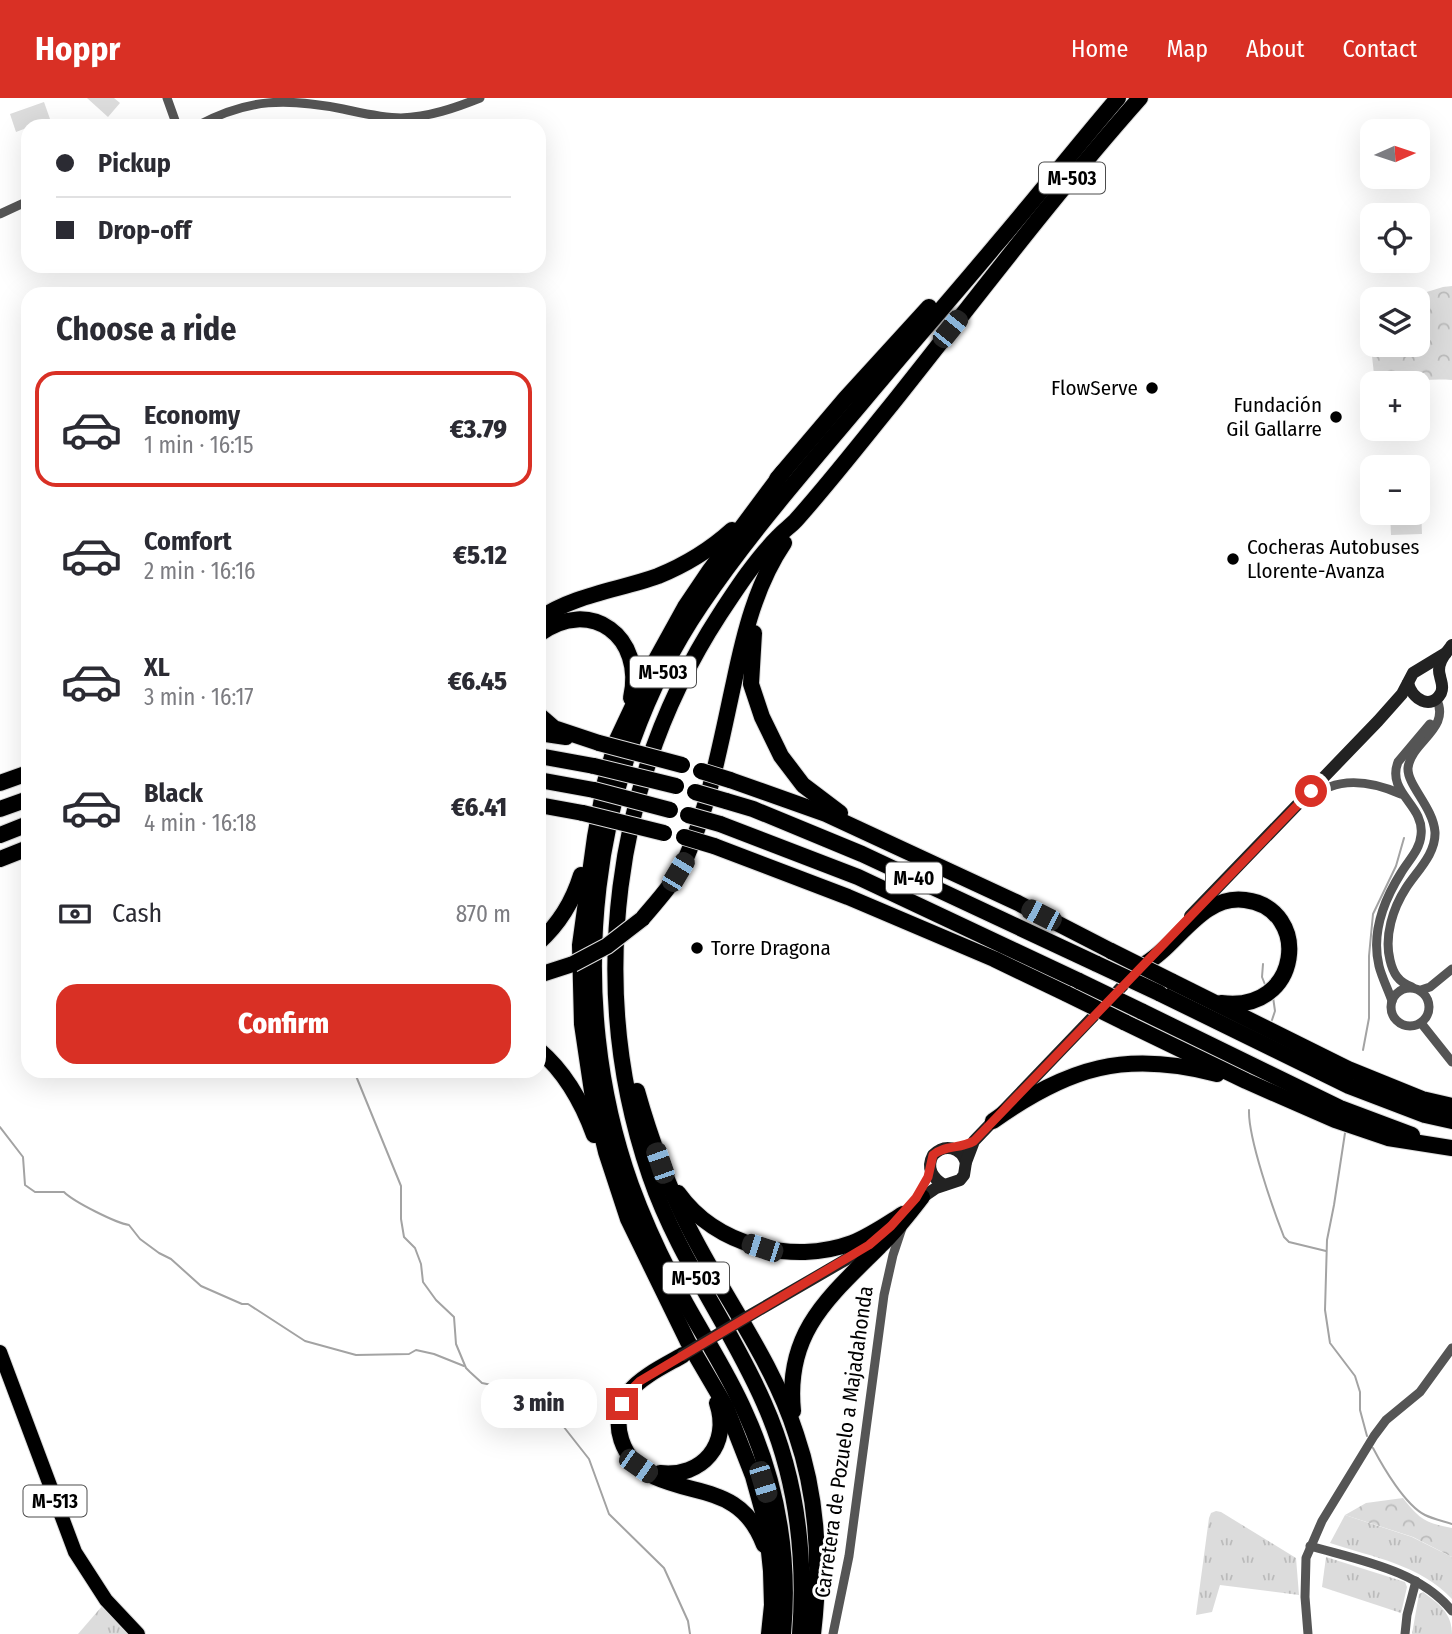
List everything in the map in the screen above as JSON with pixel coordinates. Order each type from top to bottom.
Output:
[{"type":"highway","name":"M-503","points":[[783,1634],[783,1551],[775,1500],[758,1444],[735,1392],[654,1242],[631,1183],[612,1121],[595,1019],[595,929],[606,840],[626,765],[643,715],[666,665],[700,606],[744,545],[813,461],[1118,98]]},
{"type":"highway","name":"M-503","points":[[546,973],[573,964],[607,946],[642,919],[670,884],[685,859],[704,808],[746,628],[761,585],[794,523],[1086,161],[1140,98]]},
{"type":"highway","points":[[546,615],[568,604],[659,575],[706,551],[731,531],[911,326],[967,268],[1028,197],[1046,183]]},
{"type":"highway","name":"M-503","points":[[628,1219],[606,1152],[593,1098],[582,1024],[580,945],[605,782],[616,742],[627,717],[685,607],[783,472]]},
{"type":"highway","name":"M-503","points":[[794,523],[776,538],[719,614],[666,713],[633,815],[626,847],[617,914],[615,967],[622,1064],[633,1117],[651,1178],[675,1236],[749,1372],[777,1435],[794,1495],[803,1575],[800,1634]]},
{"type":"highway","points":[[761,585],[752,646],[751,684],[762,717],[781,755],[803,785],[868,833]]},
{"type":"highway","points":[[546,629],[554,623],[577,619],[599,622],[614,631],[625,644],[632,660],[635,684],[627,717]]},
{"type":"highway","points":[[546,721],[554,728],[599,743],[730,780],[826,814],[1018,903],[1348,1069],[1422,1099],[1452,1106]]},
{"type":"highway","points":[[546,734],[599,743]]},
{"type":"highway","name":"M-40","points":[[546,757],[676,786],[753,809],[862,854],[1159,993],[1349,1086],[1425,1115],[1452,1121]]},
{"type":"highway","points":[[0,783],[21,776]]},
{"type":"highway","name":"M-40","points":[[546,781],[594,790],[688,814],[858,877],[1340,1108],[1448,1147]]},
{"type":"highway","points":[[0,808],[21,801]]},
{"type":"highway","points":[[546,806],[715,846],[848,897],[994,959],[1246,1081],[1335,1120],[1388,1139],[1448,1147]]},
{"type":"highway","points":[[0,835],[21,827]]},
{"type":"highway","points":[[546,934],[562,916],[576,891],[595,837]]},
{"type":"highway","points":[[0,861],[21,851]]},
{"type":"highway","points":[[0,861],[21,856]]},
{"type":"highway","points":[[1143,965],[1157,956],[1198,916],[1216,905],[1244,900],[1262,905],[1276,916],[1286,932],[1290,952],[1287,970],[1276,986],[1256,1000],[1240,1004],[1212,1002]]},
{"type":"highway","name":"M-503","points":[[617,914],[621,991],[629,1051],[644,1115],[660,1163],[688,1227],[772,1376],[796,1431],[808,1481],[817,1543],[818,1575],[813,1634]]},
{"type":"highway","name":"M-503","points":[[546,1056],[572,1088],[591,1126],[628,1219],[688,1342],[726,1407],[753,1476],[766,1523],[771,1571],[769,1634]]},
{"type":"highway","points":[[993,1121],[1023,1100],[1063,1078],[1133,1062],[1171,1064],[1246,1081]]},
{"type":"highway","name":"M-503","points":[[660,1163],[681,1197],[706,1222],[738,1240],[762,1248],[786,1252],[834,1249],[866,1236],[905,1214]]},
{"type":"highway","points":[[796,1431],[792,1379],[803,1335],[830,1296],[879,1248],[922,1196]]},
{"type":"highway","points":[[638,1466],[620,1440],[618,1424],[622,1404],[640,1381],[683,1355]]},
{"type":"highway","name":"M-503","points":[[638,1466],[664,1474],[680,1474],[693,1469],[710,1454],[718,1441],[721,1422],[709,1378]]},
{"type":"highway","points":[[726,1407],[763,1482],[783,1551]]},
{"type":"highway","name":"M-503","points":[[638,1466],[653,1476],[708,1492],[745,1513],[758,1530],[771,1571]]},
{"type":"main road","name":"M-513","points":[[0,1352],[75,1552],[106,1600],[138,1634]]},
{"type":"street","points":[[167,98],[174,119]]},
{"type":"street","points":[[211,119],[232,109],[268,100],[310,102],[401,118],[441,112],[480,98]]},
{"type":"street","points":[[0,214],[21,204]]},
{"type":"street","points":[[922,1196],[960,1180],[974,1141],[1378,721],[1402,694],[1413,673],[1449,649]]},
{"type":"street","points":[[1428,999],[1395,976],[1389,957],[1388,939],[1398,903],[1434,843],[1433,822],[1428,807],[1411,783],[1408,773],[1413,754],[1438,723],[1440,663],[1449,649]]},
{"type":"street","points":[[1424,668],[1432,669],[1440,687]]},
{"type":"street","points":[[1408,683],[1412,695],[1426,702],[1440,687]]},
{"type":"street","points":[[1378,721],[1418,700]]},
{"type":"street","points":[[1433,719],[1398,762],[1395,776],[1401,794],[1417,811],[1422,834],[1419,845],[1394,883],[1383,906],[1378,929],[1378,964],[1392,1001],[1392,1010],[1399,1022],[1412,1026],[1421,1023],[1429,1009],[1428,999],[1433,990],[1452,975]]},
{"type":"street","points":[[1278,824],[1301,809],[1317,793],[1340,783],[1366,783],[1401,794]]},
{"type":"street","points":[[1392,1001],[1403,989],[1430,987],[1452,969]]},
{"type":"street","points":[[1421,1023],[1452,1062]]},
{"type":"street","points":[[944,1185],[933,1177],[930,1160],[942,1148],[954,1149],[974,1141]]},
{"type":"street","points":[[954,1149],[964,1156],[966,1162]]},
{"type":"street","name":"Carretera de Pozuelo a Majadahonda","points":[[683,1355],[857,1253],[905,1214],[924,1186],[930,1171]]},
{"type":"street","name":"Carretera de Pozuelo a Majadahonda","points":[[833,1634],[849,1556],[888,1274],[905,1214]]},
{"type":"street","points":[[1308,1634],[1305,1597],[1308,1550],[1327,1512],[1386,1420],[1420,1392],[1452,1348]]},
{"type":"street","points":[[1308,1550],[1378,1566],[1416,1581],[1437,1594],[1452,1611]]},
{"type":"street","points":[[1405,1634],[1406,1615],[1416,1581]]},
{"type":"green space","points":[[87,98],[114,98],[120,103],[108,117]]},
{"type":"green space","points":[[44,102],[50,119],[21,119],[21,130],[16,132],[10,114]]},
{"type":"green space","points":[[1452,286],[1452,380],[1430,380],[1430,371],[1374,371],[1372,357],[1430,357],[1430,291]]},
{"type":"green space","points":[[1391,525],[1422,525],[1422,534],[1391,535]]},
{"type":"green space","points":[[1403,1498],[1424,1519],[1452,1528],[1452,1557],[1413,1537],[1345,1515],[1366,1503]]},
{"type":"green space","points":[[1216,1511],[1296,1558],[1299,1595],[1220,1585],[1212,1612],[1196,1615],[1209,1518],[1211,1513]]},
{"type":"green space","points":[[1345,1515],[1412,1537],[1452,1557],[1452,1599],[1440,1587],[1411,1570],[1330,1543]]},
{"type":"green space","points":[[1326,1557],[1405,1582],[1407,1587],[1401,1613],[1322,1587]]},
{"type":"green space","points":[[1423,1592],[1447,1615],[1452,1634],[1412,1634],[1419,1594]]},
{"type":"green space","points":[[103,1605],[128,1634],[78,1634]]},
{"type":"waterway","points":[[1363,1050],[1369,1018],[1369,956],[1373,914],[1396,866],[1404,838]]},
{"type":"waterway","points":[[1263,964],[1262,977],[1266,987]]},
{"type":"waterway","points":[[1272,1020],[1275,1011],[1273,997]]},
{"type":"waterway","points":[[357,1078],[401,1186],[404,1237],[415,1248],[421,1264],[423,1282],[436,1300],[454,1317],[456,1344],[466,1368],[482,1383],[520,1391],[556,1417],[589,1459],[609,1514],[664,1568],[688,1621],[690,1634]]},
{"type":"waterway","points":[[1249,1110],[1257,1155],[1284,1237],[1289,1242],[1326,1251]]},
{"type":"waterway","points":[[0,1127],[23,1157],[25,1185],[35,1192],[64,1192],[95,1212],[129,1225],[140,1239],[171,1259],[201,1286],[242,1304],[248,1304],[305,1341],[356,1355],[409,1354],[416,1350],[464,1366]]},
{"type":"waterway","points":[[1345,1133],[1327,1240],[1325,1310],[1330,1343],[1355,1376],[1367,1436]]},
{"type":"waterway","points":[[1373,1448],[1395,1485],[1417,1510],[1452,1524]]},
{"type":"place","name":"FlowServe","points":[[1152,388]]},
{"type":"place","name":"Fundación Gil Gallarre","points":[[1336,417]]},
{"type":"place","name":"Cocheras Autobuses Llorente-Avanza","points":[[1233,559]]},
{"type":"place","name":"Torre Dragona","points":[[697,948]]},
{"type":"route","points":[[622,1404],[640,1381],[847,1259],[882,1234],[906,1211],[924,1186],[933,1155],[942,1148],[954,1149],[974,1141],[1311,791]]}]
